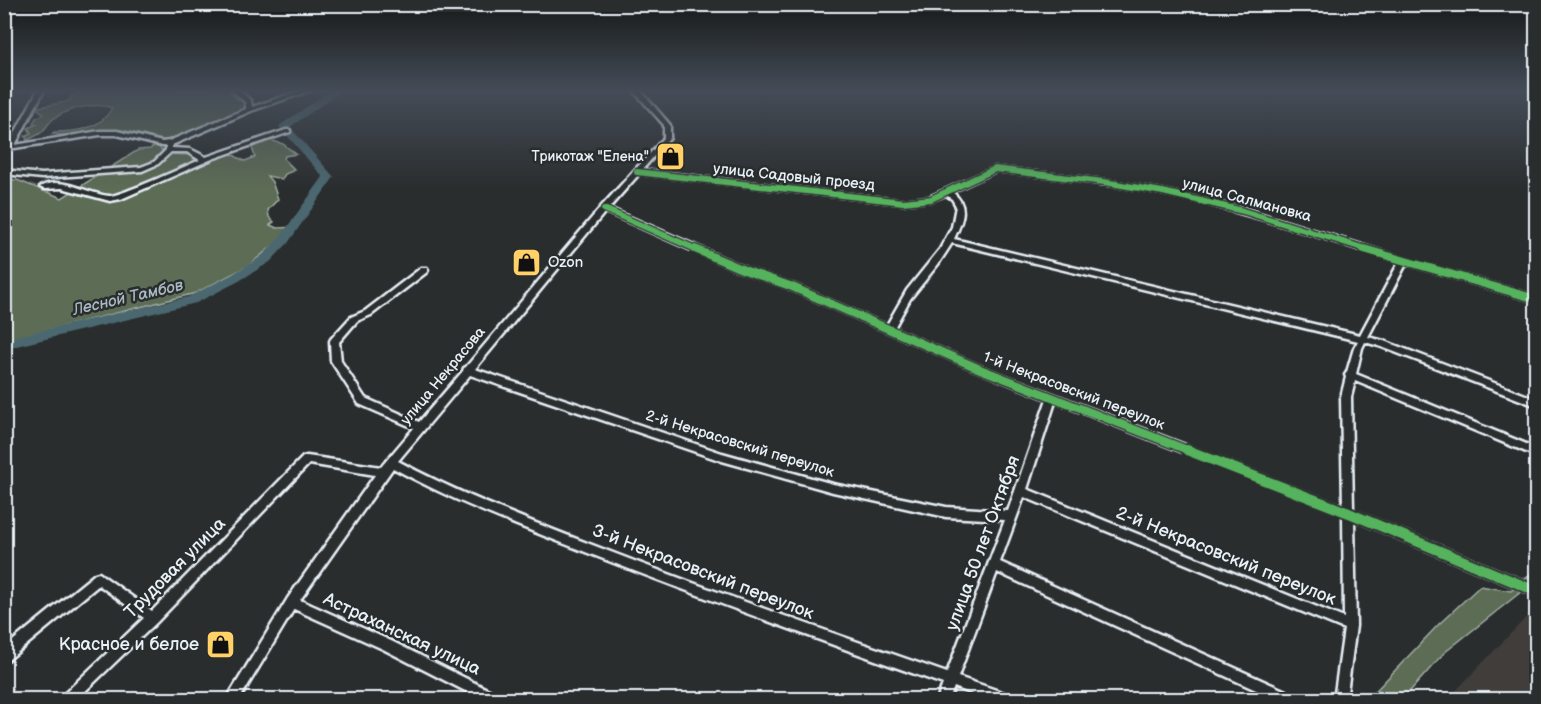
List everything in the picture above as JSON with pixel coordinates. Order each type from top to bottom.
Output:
[{"type":"street","points":[[7,149],[22,123]]},
{"type":"street","points":[[4,172],[42,176],[141,169],[156,163],[169,146],[220,123]]},
{"type":"street","name":"улица Некрасова","points":[[232,699],[292,602],[383,472],[466,370],[667,138],[668,131],[665,123]]},
{"type":"street","points":[[44,186],[62,186],[110,199],[206,160],[288,131]]},
{"type":"street","points":[[7,149],[117,133],[188,150],[206,160]]},
{"type":"street","name":"улица Салмановка","points":[[947,192],[986,171],[1000,169],[1163,192],[1235,209],[1536,299]]},
{"type":"street","name":"улица Садовый проезд","points":[[637,172],[903,202],[925,201],[947,192]]},
{"type":"street","points":[[889,328],[948,240],[960,209],[956,198],[947,192]]},
{"type":"street","name":"1-й Некрасовский переулок","points":[[604,209],[1052,397],[1349,513],[1536,591]]},
{"type":"street","points":[[948,240],[1381,343],[1536,403]]},
{"type":"street","points":[[1340,699],[1350,626],[1346,397],[1358,348],[1404,261]]},
{"type":"street","points":[[421,427],[363,401],[336,361],[334,341],[354,319],[368,313],[424,270]]},
{"type":"street","name":"2-й Некрасовский переулок","points":[[466,370],[722,457],[833,488],[946,512],[1012,516]]},
{"type":"street","points":[[1350,375],[1536,452]]},
{"type":"street","name":"улица 50 лет Октября","points":[[943,699],[1012,516],[1052,397]]},
{"type":"street","name":"Трудовая улица","points":[[66,699],[153,618],[307,460],[383,472]]},
{"type":"street","name":"3-й Некрасовский переулок","points":[[391,462],[449,491],[657,575],[783,622],[1008,699]]},
{"type":"street","name":"2-й Некрасовский переулок","points":[[1021,491],[1350,626]]},
{"type":"street","points":[[994,565],[1293,699]]},
{"type":"street","points":[[4,656],[99,578],[153,618]]},
{"type":"street","name":"Астраханская улица","points":[[292,602],[387,645],[496,699]]},
{"type":"shaded area","points":[[1536,607],[1536,699],[1448,699]]},
{"type":"green space","points":[[33,123],[49,123],[41,132],[27,140],[25,136],[31,133],[28,128],[37,124]]},
{"type":"green space","points":[[98,123],[214,123],[166,141],[122,130],[85,132],[72,136],[52,134]]},
{"type":"green space","points":[[269,140],[283,144],[296,154],[285,156],[284,159],[295,170],[285,174],[282,179],[267,176],[272,182],[278,199],[268,210],[269,217],[274,222],[270,225],[277,228],[296,227],[248,266],[196,293],[5,341],[5,180],[17,180],[62,198],[138,150],[150,149],[157,144],[164,154],[195,155],[207,162],[220,151],[226,150],[245,161],[255,157],[251,145]]},
{"type":"green space","points":[[1536,569],[1536,580],[1444,653],[1403,699],[1367,700],[1439,624],[1480,586],[1511,591]]},
{"type":"waterway","name":"Лесной Тамбов","points":[[4,344],[192,300],[266,259],[284,240],[329,177],[284,126],[289,123]]},
{"type":"cycle path","points":[[637,172],[903,202],[931,199],[995,169],[1104,182],[1163,192],[1243,211],[1536,299]]},
{"type":"cycle path","points":[[604,209],[744,270],[790,286],[980,369],[1349,513],[1536,591]]},
{"type":"place","name":"Трикотаж \"Елена\"","points":[[670,156]]},
{"type":"place","name":"Ozon","points":[[527,262]]},
{"type":"place","name":"Красное и белое","points":[[220,644]]}]
